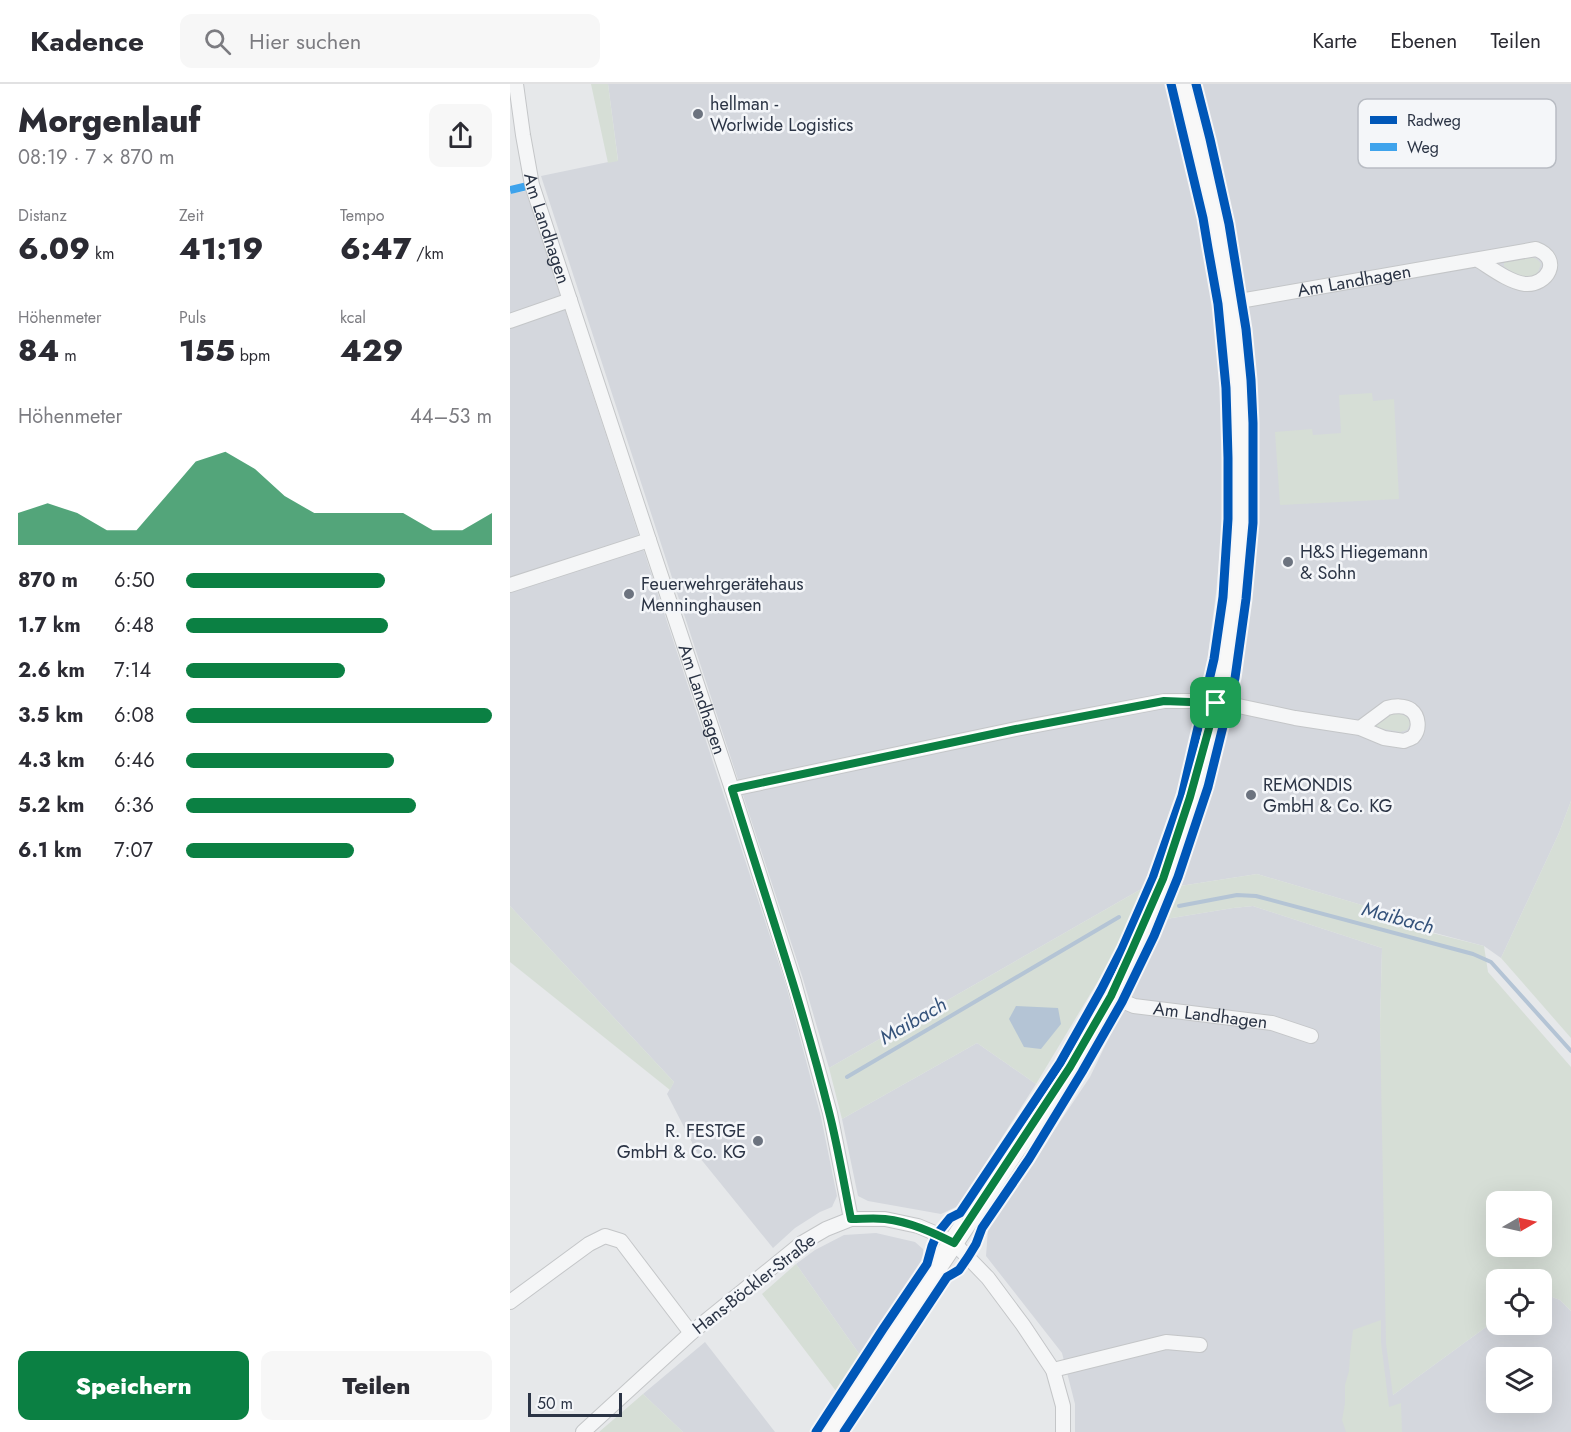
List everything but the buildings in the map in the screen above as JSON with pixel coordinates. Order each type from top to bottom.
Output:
[{"type":"street","name":"Am Landhagen","points":[[516,84],[532,185],[794,982],[830,1113],[851,1219]]},
{"type":"street","points":[[828,1432],[1070,1067],[1111,996],[1163,879],[1190,797],[1216,703],[1233,596],[1238,520],[1239,459],[1236,386],[1228,303],[1213,216],[1179,84]]},
{"type":"street","name":"Am Landhagen","points":[[1228,303],[1536,249],[1548,256],[1550,261],[1549,270],[1541,281],[1523,284],[1502,275],[1478,260]]},
{"type":"street","name":"Am Landhagen","points":[[510,321],[570,300]]},
{"type":"street","points":[[510,585],[649,540]]},
{"type":"street","points":[[732,789],[1005,731],[1164,701],[1216,703],[1360,728]]},
{"type":"street","name":"Am Landhagen","points":[[1111,996],[1134,1006],[1272,1023],[1311,1036]]},
{"type":"street","name":"Hans-Böckler-Straße","points":[[584,1432],[691,1334],[802,1243],[826,1228],[851,1219],[885,1219],[918,1226],[954,1243]]},
{"type":"street","points":[[510,1302],[589,1244],[605,1236],[621,1240],[691,1334]]},
{"type":"street","points":[[954,1243],[988,1278],[1053,1370],[1063,1406],[1063,1432]]},
{"type":"street","points":[[1053,1370],[1166,1342],[1200,1345]]},
{"type":"shaded area","points":[[591,84],[608,84],[618,161],[608,163]]},
{"type":"shaded area","points":[[608,84],[1166,84],[1198,217],[1212,301],[1220,387],[1224,458],[1223,517],[1208,655],[1194,728],[1177,790],[1143,888],[829,1068],[803,979],[541,176],[618,160]]},
{"type":"shaded area","points":[[1190,84],[1193,84],[1210,154],[1233,270],[1231,271]]},
{"type":"shaded area","points":[[1199,84],[1571,84],[1571,801],[1559,833],[1501,958],[1484,946],[1420,929],[1421,921],[1257,874],[1180,886],[1223,740],[1244,640],[1255,530],[1256,422],[1249,324],[1232,225]]},
{"type":"shaded area","points":[[526,191],[786,985],[821,1117],[837,1196],[832,1207],[795,1228],[773,1248],[700,1158],[667,1094],[674,1082],[510,906],[510,194]]},
{"type":"shaded area","points":[[1528,257],[1536,259],[1541,264],[1537,275],[1533,277],[1519,276],[1504,266],[1506,261]]},
{"type":"shaded area","points":[[1244,337],[1250,428],[1250,520],[1247,520],[1240,338]]},
{"type":"shaded area","points":[[1372,393],[1373,401],[1394,399],[1399,499],[1280,505],[1275,432],[1312,429],[1313,435],[1341,433],[1339,395]]},
{"type":"shaded area","points":[[1247,526],[1250,527],[1244,605],[1232,681],[1229,679]]},
{"type":"shaded area","points":[[1392,713],[1399,713],[1409,718],[1410,724],[1407,730],[1400,732],[1373,726],[1373,723]]},
{"type":"shaded area","points":[[1219,729],[1186,850],[1166,901],[1128,984],[1204,782]]},
{"type":"shaded area","points":[[1571,801],[1571,1038],[1501,958],[1559,833]]},
{"type":"shaded area","points":[[1257,874],[1421,921],[1420,930],[1484,946],[1488,972],[1571,1067],[1571,1311],[1560,1300],[1552,1297],[1552,1269],[1486,1269],[1486,1327],[1393,1395],[1386,1344],[1380,1025],[1382,948],[1253,906],[1166,919],[1180,886]]},
{"type":"shaded area","points":[[1143,888],[1118,948],[1036,1084],[977,1043],[842,1119],[829,1068]]},
{"type":"shaded area","points":[[510,906],[674,1082],[670,1090],[510,962]]},
{"type":"shaded area","points":[[1253,906],[1382,948],[1380,1025],[1393,1395],[1486,1327],[1486,1335],[1552,1335],[1552,1297],[1560,1300],[1571,1311],[1571,1432],[1075,1432],[1075,1404],[1062,1353],[986,1256],[988,1229],[1090,1077],[1166,919]]},
{"type":"shaded area","points":[[1112,1016],[1019,1169],[986,1219],[980,1221],[1109,1017]]},
{"type":"shaded area","points":[[977,1043],[1036,1084],[958,1206],[941,1214],[868,1201],[858,1196],[842,1119]]},
{"type":"shaded area","points":[[876,1233],[915,1242],[923,1249],[923,1260],[860,1355],[796,1264],[815,1250],[844,1235]]},
{"type":"shaded area","points":[[796,1264],[860,1355],[836,1391],[762,1294]]},
{"type":"shaded area","points":[[1381,1320],[1381,1342],[1389,1407],[1401,1403],[1402,1432],[1346,1432],[1342,1420],[1353,1330]]},
{"type":"shaded area","points":[[705,1342],[775,1432],[683,1432],[643,1394]]},
{"type":"shaded area","points":[[643,1394],[683,1432],[599,1432]]},
{"type":"water","points":[[1016,1006],[1058,1008],[1061,1024],[1041,1049],[1024,1047],[1009,1019]]},
{"type":"waterway","name":"Maibach","points":[[1179,906],[1237,895],[1256,896],[1473,954],[1491,962],[1571,1051]]},
{"type":"waterway","name":"Maibach","points":[[847,1077],[1119,917]]},
{"type":"marked path","points":[[510,190],[532,185]]},
{"type":"marked path","points":[[960,1213],[982,1228]]},
{"type":"cycle path","points":[[816,1432],[927,1264],[937,1234],[950,1218],[960,1213],[1060,1063],[1122,949],[1153,878],[1182,796],[1214,659],[1223,597],[1228,519],[1228,458],[1226,388],[1218,304],[1203,218],[1171,84]]},
{"type":"cycle path","points":[[844,1432],[947,1277],[959,1270],[968,1257],[982,1228],[1029,1159],[1122,1002],[1154,936],[1178,877],[1208,787],[1235,678],[1246,599],[1253,523],[1253,423],[1246,329],[1229,224],[1196,84]]},
{"type":"place","name":"hellman - Worlwide Logistics","points":[[698,114]]},
{"type":"place","name":"H&S Hiegemann & Sohn","points":[[1288,562]]},
{"type":"place","name":"Feuerwehrgerätehaus Menninghausen","points":[[629,594]]},
{"type":"place","name":"REMONDIS GmbH & Co. KG","points":[[1251,795]]},
{"type":"place","name":"R. FESTGE GmbH & Co. KG","points":[[758,1141]]},
{"type":"route","points":[[1164,701],[1216,703],[1190,797],[1163,879],[1111,996],[1070,1067],[954,1243],[918,1226],[885,1219],[851,1219],[830,1113],[794,982],[732,789],[1016,729],[1164,701]]}]
